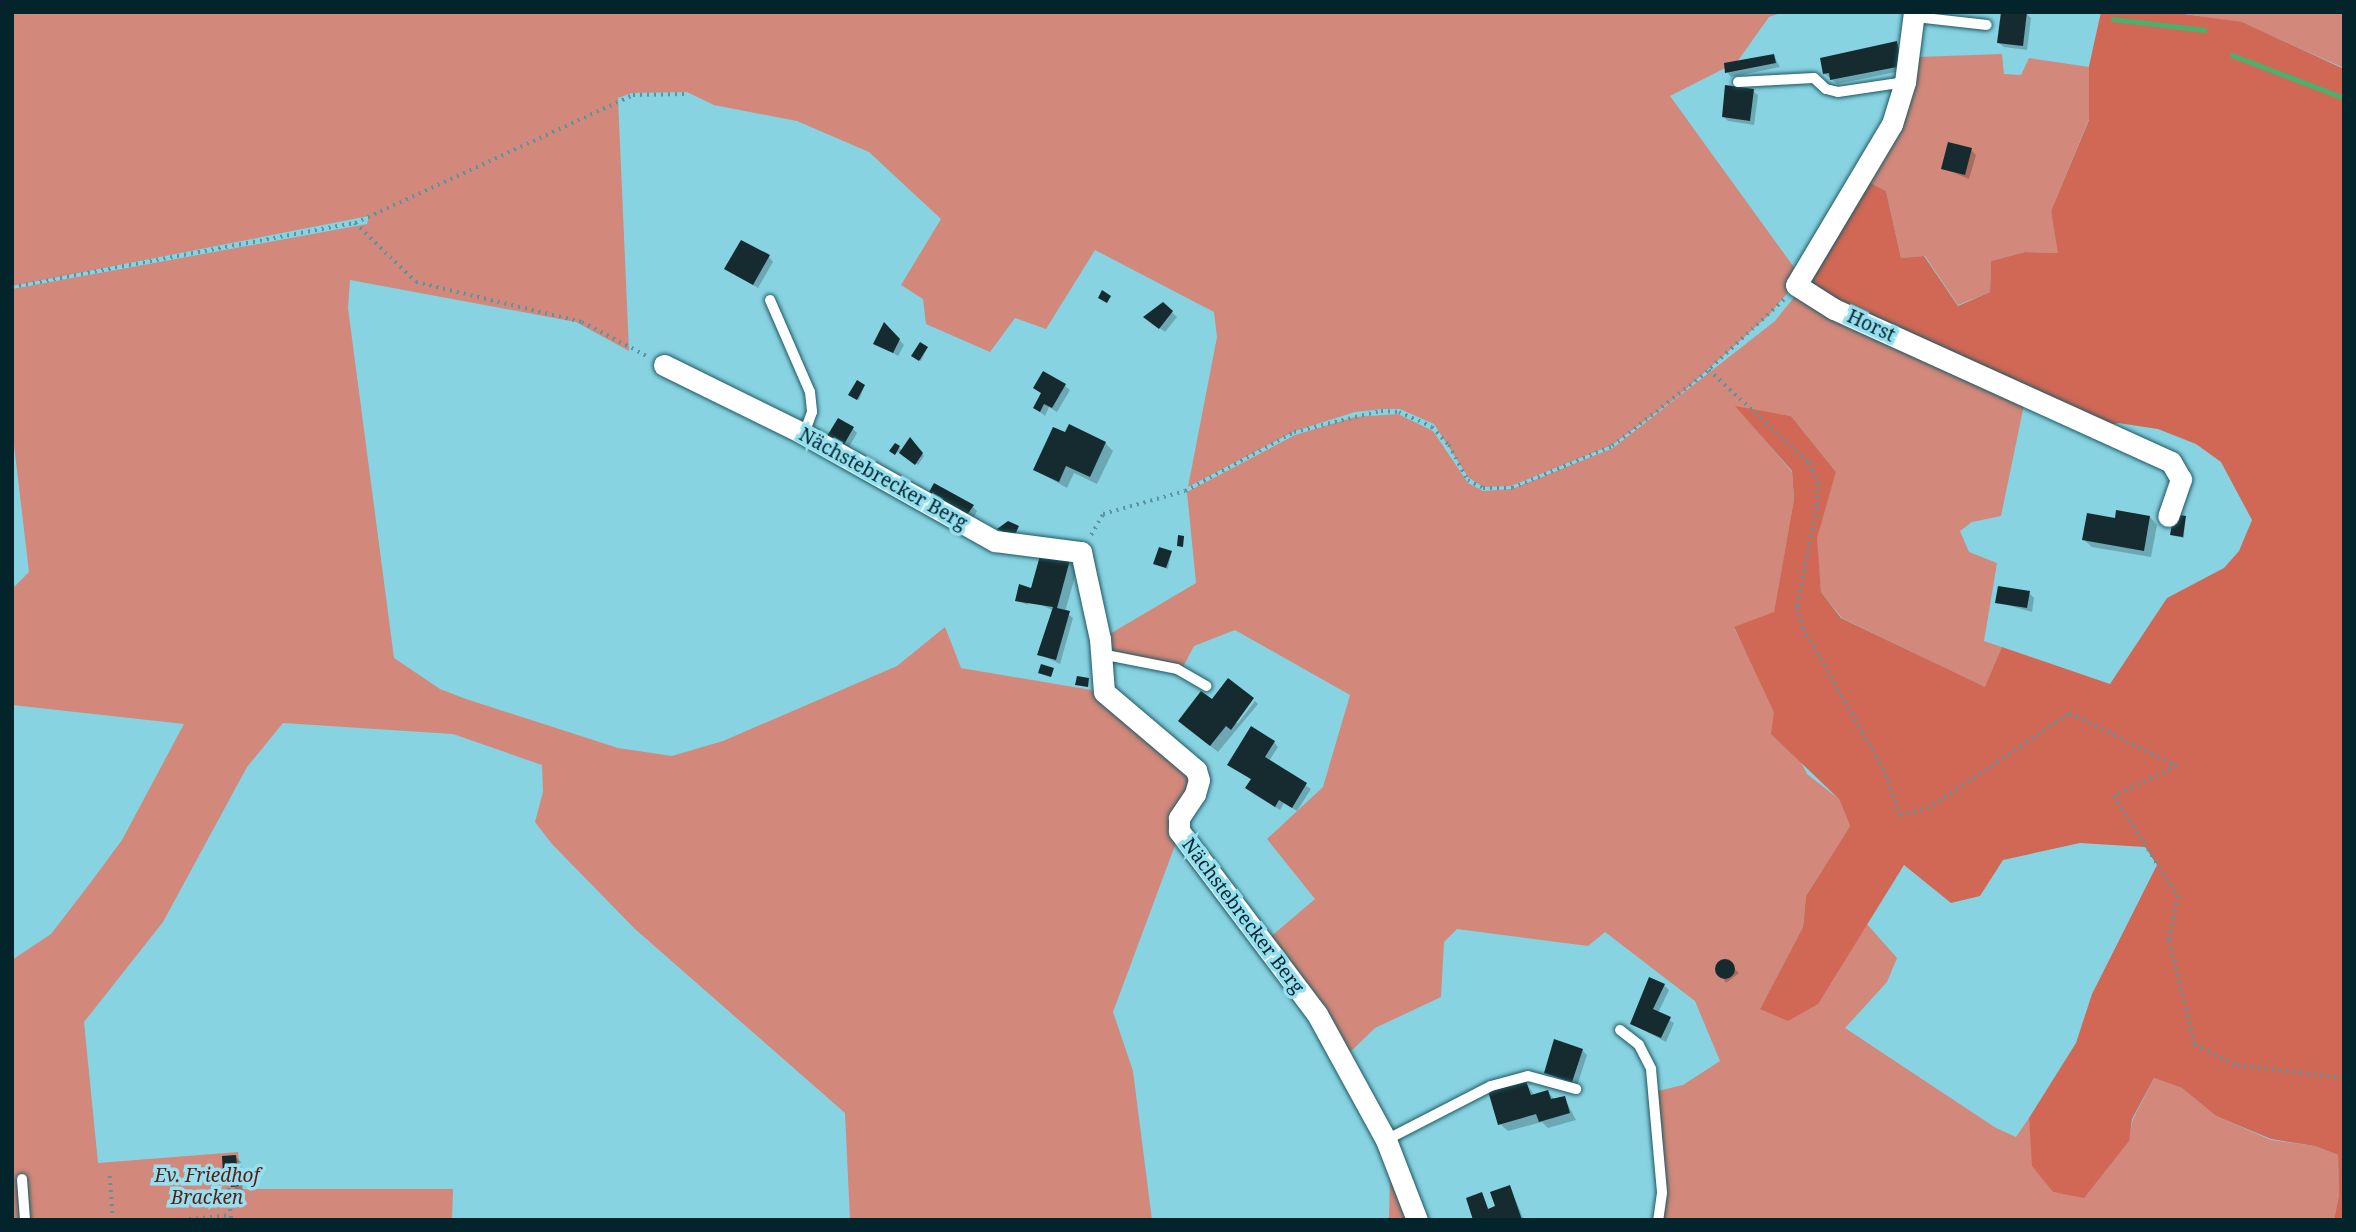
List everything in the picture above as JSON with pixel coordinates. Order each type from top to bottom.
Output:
[{"type":"street","points":[[1796,285],[1892,124],[1905,82],[1915,15]]},
{"type":"street","name":"Horst","points":[[1796,285],[1834,309],[2171,462],[2181,479],[2168,516]]},
{"type":"street","name":"Nächstebrecker Berg","points":[[664,365],[804,434],[995,541],[1081,552],[1101,654],[1104,692],[1196,770],[1199,780],[1195,794],[1179,818],[1179,831],[1317,1014],[1386,1140],[1417,1220]]},
{"type":"lane","points":[[1915,15],[1987,25]]},
{"type":"lane","points":[[1738,82],[1814,78],[1826,89],[1838,92],[1905,82]]},
{"type":"lane","points":[[770,300],[810,392],[812,412],[804,434]]},
{"type":"lane","points":[[1101,654],[1177,668],[1208,686]]},
{"type":"lane","points":[[1620,1030],[1639,1045],[1651,1069],[1662,1193],[1658,1220]]},
{"type":"lane","points":[[1386,1140],[1491,1086],[1528,1076],[1576,1089]]},
{"type":"lane","points":[[22,1179],[25,1220]]},
{"type":"path","points":[[12,62],[12,128]]},
{"type":"path","points":[[12,288],[355,223],[633,95],[686,94]]},
{"type":"path","points":[[355,223],[416,282],[582,321],[664,365]]},
{"type":"path","points":[[1081,552],[1103,514],[1185,491],[1294,432],[1354,415],[1399,412],[1420,419],[1449,445],[1468,480],[1483,488],[1512,488],[1612,446],[1769,319],[1796,285]]},
{"type":"path","points":[[1709,370],[1809,463],[1818,482],[1817,508],[1797,607],[1803,628],[1883,768],[1900,815],[1927,809],[2070,713],[2177,766],[2114,796],[2178,895],[2169,940],[2195,1045],[2237,1065],[2344,1078]]},
{"type":"path","points":[[110,1176],[113,1220]]},
{"type":"path","points":[[181,1220],[231,1217],[229,1188]]},
{"type":"green space","name":"Ev. Friedhof Bracken","points":[[13,12],[1784,12],[1769,17],[1737,62],[1670,96],[1801,277],[1769,315],[1676,398],[1612,445],[1511,486],[1483,487],[1468,477],[1434,424],[1400,409],[1382,409],[1355,412],[1295,431],[1188,487],[1217,337],[1214,312],[1095,250],[1046,329],[1015,318],[990,352],[926,324],[923,299],[901,285],[941,219],[869,152],[797,121],[714,105],[687,92],[632,93],[618,98],[629,351],[576,322],[350,280],[348,308],[394,658],[440,689],[466,699],[618,748],[672,756],[723,741],[897,666],[945,627],[961,668],[1091,690],[1180,759],[1191,774],[1177,840],[1113,1012],[1133,1071],[1152,1220],[850,1220],[845,1113],[635,929],[552,844],[535,822],[543,792],[542,765],[453,734],[283,723],[247,767],[163,922],[84,1022],[98,1163],[238,1152],[242,1189],[453,1189],[452,1220],[12,1220],[12,960],[51,934],[122,840],[184,724],[12,705],[12,589],[29,572],[12,428],[12,289],[367,224],[369,216],[12,286]]},
{"type":"green space","points":[[2173,12],[2344,12],[2344,68],[2243,23]]},
{"type":"green space","points":[[2002,54],[2004,74],[2021,75],[2029,58],[2089,67],[2089,119],[2051,211],[2059,253],[2025,252],[1991,261],[1990,292],[1958,305],[1925,256],[1901,258],[1886,191],[1869,182],[1909,109],[1918,57]]},
{"type":"green space","points":[[1799,291],[2025,400],[2001,516],[1972,522],[1960,531],[1969,552],[1997,563],[1984,641],[2002,647],[1986,688],[1842,618],[1821,592],[1816,538],[1836,472],[1791,416],[1737,407],[1792,472],[1794,499],[1774,613],[1734,628],[1807,774],[1839,799],[1850,826],[1806,896],[1803,927],[1760,1009],[1866,923],[1897,958],[1887,982],[1845,1028],[1996,1128],[2016,1137],[2029,1118],[2033,1166],[2053,1192],[2084,1197],[2128,1141],[2133,1119],[2154,1078],[2182,1088],[2216,1116],[2271,1140],[2315,1146],[2338,1155],[2339,1195],[2334,1220],[1661,1220],[1666,1192],[1658,1091],[1683,1085],[1720,1061],[1695,1001],[1605,932],[1588,946],[1457,929],[1444,942],[1441,997],[1375,1028],[1344,1058],[1268,939],[1315,899],[1267,839],[1323,787],[1350,695],[1235,630],[1194,646],[1183,667],[1106,651],[1103,638],[1196,583],[1187,492],[1295,435],[1355,417],[1398,414],[1433,431],[1468,483],[1483,491],[1512,489],[1613,448],[1775,321]]},
{"type":"green space","points":[[1390,1176],[1415,1220],[1389,1220]]},
{"type":"shaded area","points":[[2101,12],[2169,12],[2242,22],[2344,69],[2344,1220],[2334,1220],[2339,1195],[2338,1155],[2315,1146],[2271,1139],[2216,1116],[2182,1088],[2154,1078],[2132,1119],[2129,1141],[2084,1198],[2053,1192],[2032,1166],[2029,1118],[2076,1043],[2092,994],[2157,865],[2145,847],[2080,843],[2003,860],[1980,896],[1951,903],[1904,865],[1818,1004],[1788,1021],[1760,1009],[1803,927],[1806,896],[1850,826],[1839,799],[1771,734],[1774,712],[1734,627],[1774,612],[1794,499],[1792,471],[1735,406],[1791,416],[1836,472],[1817,538],[1821,592],[1841,618],[1985,687],[2002,647],[2110,684],[2167,598],[2224,568],[2239,551],[2252,520],[2221,462],[2196,444],[2158,429],[2118,423],[2099,429],[1804,287],[1869,182],[1886,191],[1901,258],[1924,256],[1958,306],[1990,292],[1991,261],[2025,252],[2058,253],[2051,211],[2089,120],[2089,66]]},
{"type":"building","points":[[2001,12],[2027,12],[2023,46],[1997,43]]},
{"type":"building","points":[[1897,41],[1902,66],[1830,80],[1829,73],[1823,74],[1820,58]]},
{"type":"building","points":[[1774,54],[1776,63],[1725,73],[1724,63]]},
{"type":"building","points":[[1725,85],[1754,89],[1750,121],[1722,117]]},
{"type":"building","points":[[1948,142],[1972,148],[1965,175],[1941,169]]},
{"type":"building","points":[[741,240],[770,255],[753,285],[724,269]]},
{"type":"building","points":[[1102,290],[1111,296],[1107,303],[1098,298]]},
{"type":"building","points":[[1163,302],[1173,311],[1159,329],[1143,317]]},
{"type":"building","points":[[884,322],[900,339],[893,353],[873,344]]},
{"type":"building","points":[[920,342],[928,347],[919,361],[911,356]]},
{"type":"building","points":[[1043,371],[1066,384],[1052,408],[1044,404],[1040,412],[1033,408],[1041,393],[1033,388]]},
{"type":"building","points":[[857,380],[865,385],[857,400],[848,395]]},
{"type":"building","points":[[838,418],[854,427],[843,446],[827,436]]},
{"type":"building","points":[[1069,424],[1106,442],[1090,477],[1066,466],[1059,482],[1033,470],[1053,427],[1065,432]]},
{"type":"building","points":[[910,437],[923,453],[915,465],[899,453]]},
{"type":"building","points":[[895,443],[900,446],[895,455],[889,451]]},
{"type":"building","points":[[934,483],[974,505],[967,515],[929,492]]},
{"type":"building","points":[[2116,510],[2150,516],[2144,551],[2082,540],[2087,513],[2115,518]]},
{"type":"building","points":[[2174,514],[2186,516],[2183,537],[2170,535]]},
{"type":"building","points":[[1008,521],[1019,526],[1014,537],[997,529]]},
{"type":"building","points":[[1178,535],[1184,536],[1183,547],[1177,546]]},
{"type":"building","points":[[1159,547],[1172,551],[1166,568],[1153,564]]},
{"type":"building","points":[[1041,552],[1070,560],[1057,608],[1070,611],[1056,660],[1037,655],[1053,607],[1015,601],[1019,584],[1031,588]]},
{"type":"building","points":[[1998,586],[2030,591],[2027,608],[1995,603]]},
{"type":"building","points":[[1041,664],[1054,668],[1051,677],[1038,673]]},
{"type":"building","points":[[1077,676],[1089,678],[1088,687],[1075,685]]},
{"type":"building","points":[[1228,678],[1254,698],[1231,730],[1226,726],[1210,746],[1178,721],[1201,691],[1212,699]]},
{"type":"building","points":[[1251,726],[1275,741],[1265,757],[1307,783],[1292,808],[1279,800],[1275,807],[1245,788],[1251,779],[1227,765]]},
{"type":"building","points":[[1721,959],[1729,959],[1735,969],[1729,979],[1721,979],[1715,973],[1715,965]]},
{"type":"building","points":[[1649,977],[1665,984],[1653,1009],[1671,1017],[1661,1038],[1630,1024]]},
{"type":"building","points":[[1554,1039],[1583,1049],[1572,1082],[1544,1073]]},
{"type":"building","points":[[1526,1081],[1531,1095],[1548,1090],[1551,1099],[1565,1096],[1570,1113],[1539,1122],[1536,1114],[1498,1125],[1488,1091]]},
{"type":"building","points":[[236,1155],[239,1186],[231,1187],[230,1176],[223,1176],[222,1156]]},
{"type":"building","points":[[1510,1185],[1522,1220],[1473,1220],[1466,1198],[1482,1192],[1488,1209],[1495,1206],[1490,1192]]},
{"type":"waterway","points":[[2113,19],[2204,30]]},
{"type":"waterway","points":[[2232,55],[2344,98]]}]
